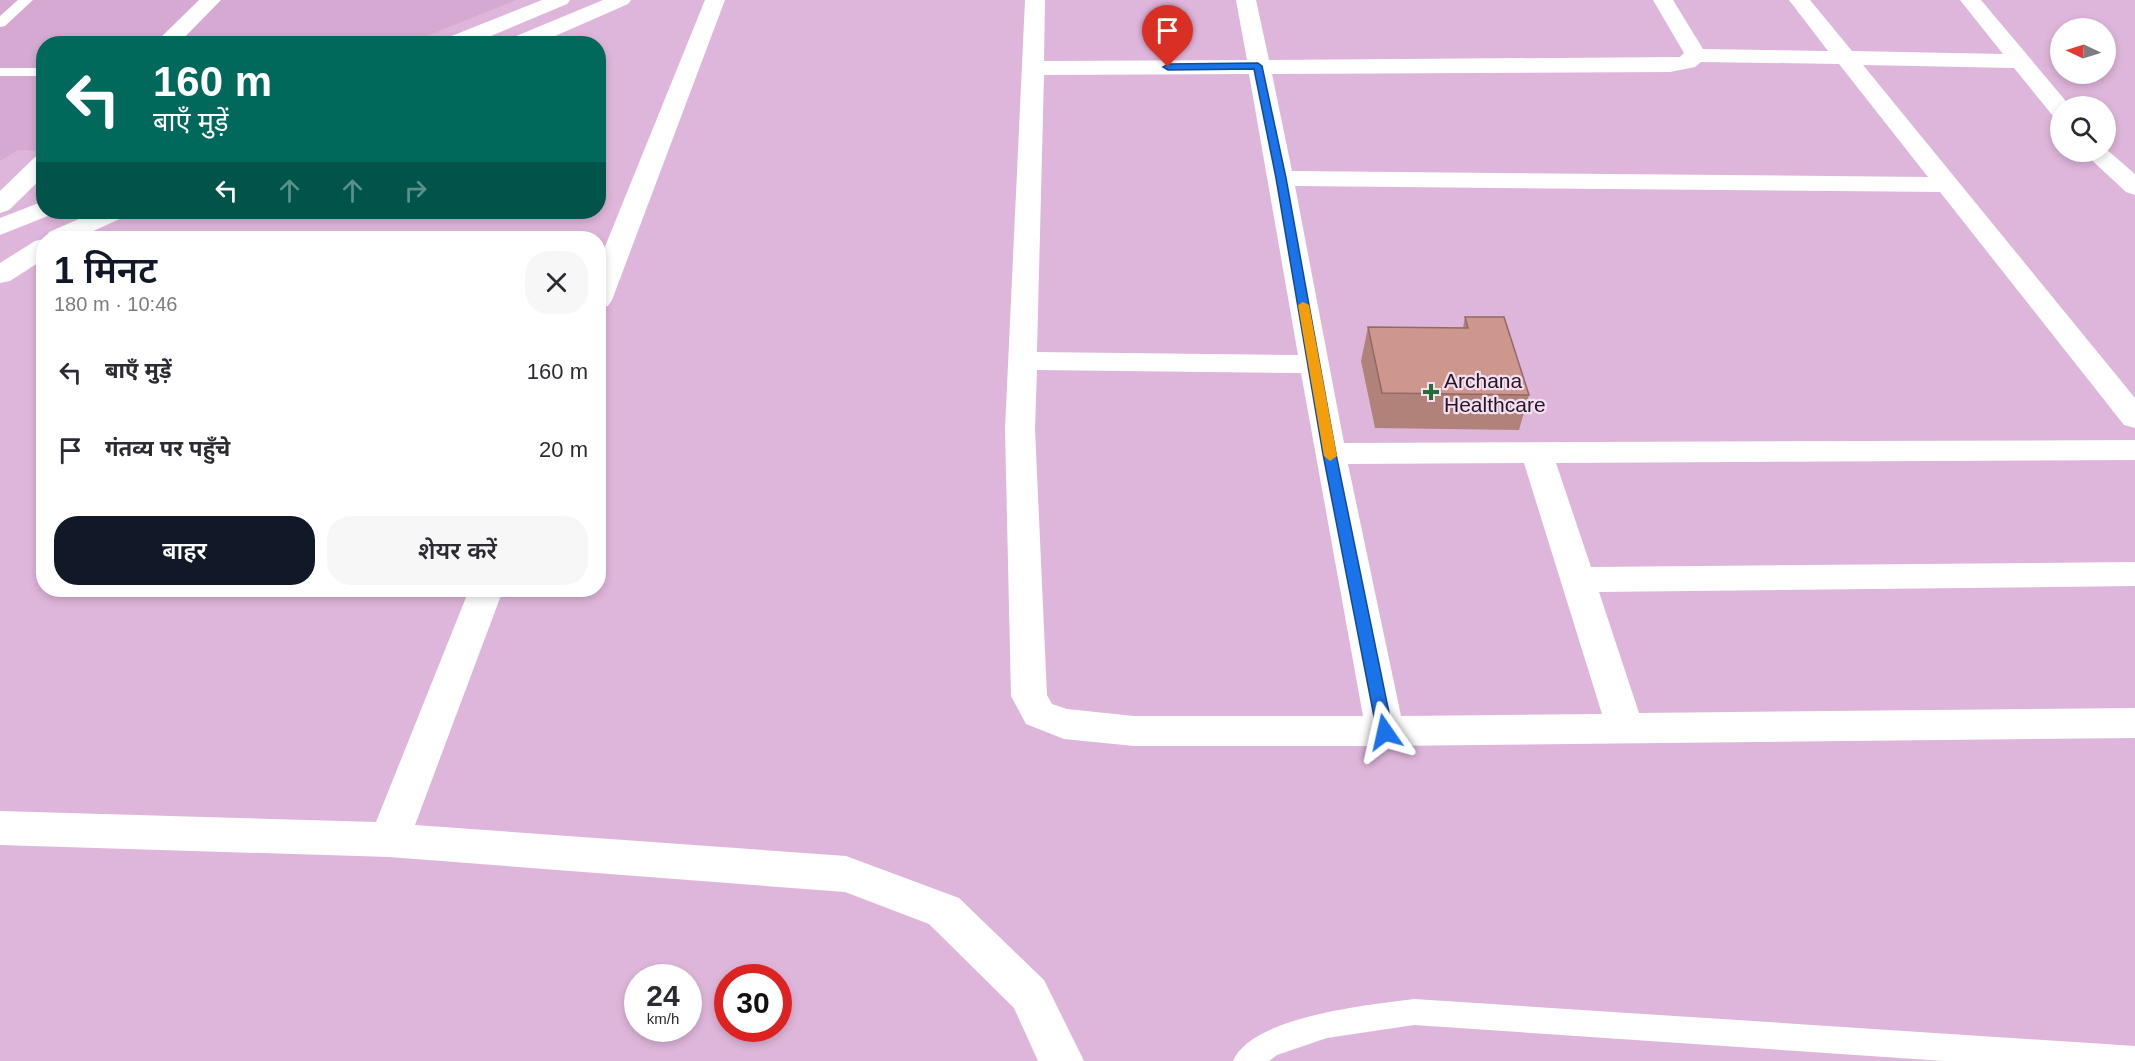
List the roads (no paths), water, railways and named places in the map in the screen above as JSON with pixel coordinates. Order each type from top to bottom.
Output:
[{"type":"street","points":[[174,36],[212,0]]},
{"type":"street","points":[[472,36],[560,0]]},
{"type":"street","points":[[536,36],[621,0]]},
{"type":"street","points":[[606,279],[715,0]]},
{"type":"street","points":[[1035,0],[1020,429],[1029,696],[1039,714],[1064,724],[1134,731],[1385,732],[2135,723]]},
{"type":"street","points":[[1246,0],[1281,178],[1330,454],[1385,732]]},
{"type":"street","points":[[1664,0],[1696,55]]},
{"type":"street","points":[[1799,0],[2135,418]]},
{"type":"street","points":[[1970,0],[2050,98]]},
{"type":"street","points":[[1033,68],[1670,65],[1687,62],[1696,55],[2020,61]]},
{"type":"street","points":[[2106,162],[2135,187]]},
{"type":"street","points":[[0,205],[36,170]]},
{"type":"street","points":[[1281,178],[1948,185]]},
{"type":"street","points":[[0,227],[36,213]]},
{"type":"street","points":[[76,231],[101,219]]},
{"type":"street","points":[[0,237],[36,243]]},
{"type":"street","points":[[0,275],[36,252]]},
{"type":"street","points":[[1022,361],[1314,364]]},
{"type":"street","points":[[1330,454],[2135,450]]},
{"type":"street","points":[[1537,454],[1626,729]]},
{"type":"street","points":[[1578,580],[2135,574]]},
{"type":"street","points":[[389,840],[483,597]]},
{"type":"street","points":[[0,828],[389,840],[846,874],[944,911],[1029,994],[1061,1061]]},
{"type":"lane","points":[[0,8],[21,4]]},
{"type":"lane","points":[[0,23],[21,4]]},
{"type":"lane","points":[[0,72],[36,72]]},
{"type":"lane","points":[[1247,1061],[1268,1044],[1327,1024],[1414,1012],[2075,1059],[2135,1060]]},
{"type":"place","name":"Archana Healthcare","points":[[1431,392]]}]
